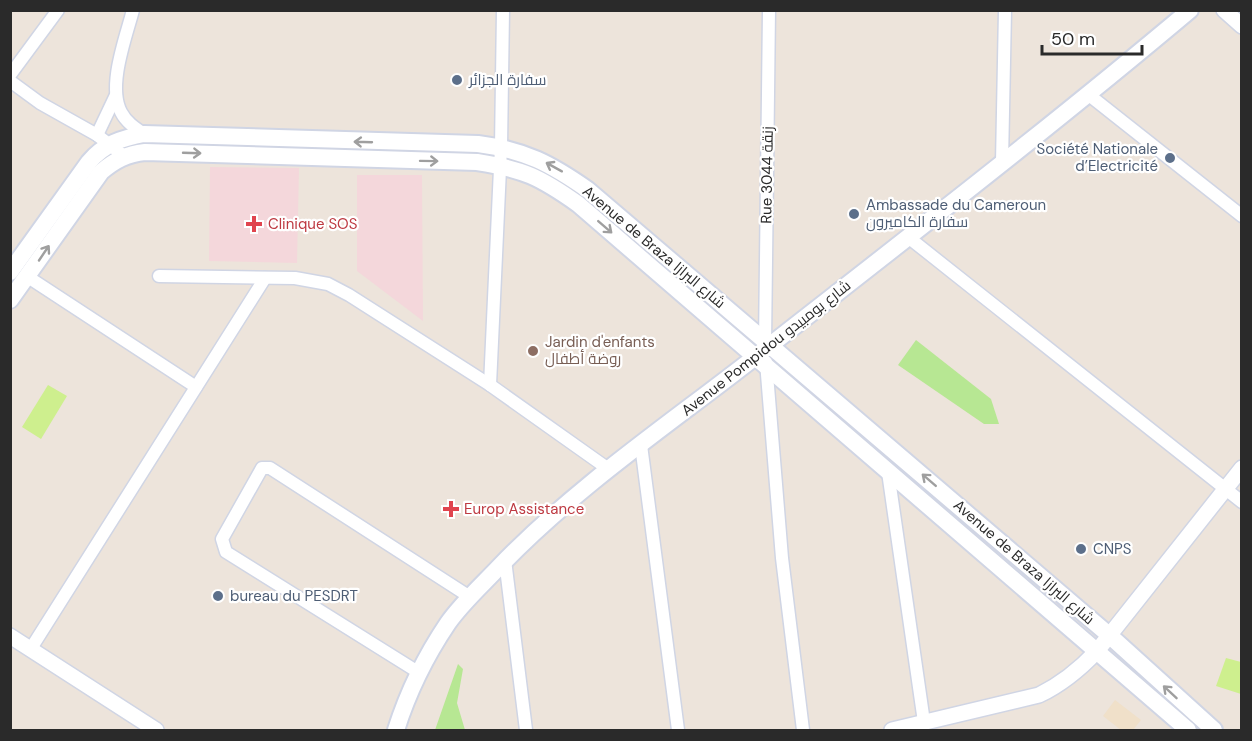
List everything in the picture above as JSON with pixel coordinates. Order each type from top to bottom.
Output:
[{"type":"main road","name":"Avenue Pompidou شارع بومبيدو","points":[[396,730],[418,672],[450,621],[505,560],[548,518],[607,468],[764,352],[1089,95],[1190,10]]},
{"type":"main road","name":"Avenue de Braza شارع البرازا","points":[[10,272],[97,152],[103,140],[144,135],[478,144],[501,147],[534,157],[555,167],[588,190],[764,352],[888,472],[1188,730]]},
{"type":"main road","name":"Avenue de Braza شارع البرازا","points":[[124,156],[145,152],[477,162],[500,165],[547,182],[764,352],[1109,635],[1214,730]]},
{"type":"main road","points":[[10,300],[89,187],[110,164],[124,156]]},
{"type":"street","points":[[10,75],[58,10]]},
{"type":"street","points":[[133,10],[116,78],[117,95],[120,111],[129,123],[144,135]]},
{"type":"street","points":[[490,384],[501,147],[503,10]]},
{"type":"street","name":"Rue 3044 زنقة","points":[[770,10],[764,352],[782,558],[803,730]]},
{"type":"street","points":[[1002,162],[1005,10]]},
{"type":"street","points":[[1224,10],[1242,26]]},
{"type":"street","points":[[10,81],[40,103],[103,140],[124,156]]},
{"type":"street","points":[[103,140],[117,95]]},
{"type":"street","points":[[1089,95],[1242,216]]},
{"type":"street","points":[[908,237],[1242,502]]},
{"type":"street","points":[[159,276],[295,278],[328,284],[490,384],[607,468]]},
{"type":"street","points":[[28,277],[196,387]]},
{"type":"street","points":[[30,650],[265,278]]},
{"type":"street","points":[[641,445],[678,730]]},
{"type":"street","points":[[418,672],[226,552],[222,539],[262,468],[270,468],[470,597]]},
{"type":"street","points":[[892,730],[1039,694],[1055,687],[1080,669],[1098,651],[1242,468]]},
{"type":"street","points":[[888,472],[924,722]]},
{"type":"street","points":[[505,560],[526,730]]},
{"type":"street","points":[[10,636],[156,730]]},
{"type":"shaded area","name":"Clinique SOS","points":[[210,167],[299,168],[297,263],[209,261]]},
{"type":"shaded area","name":"Clinique SOS","points":[[357,175],[422,175],[423,321],[357,271]]},
{"type":"shaded area","points":[[1115,700],[1141,720],[1133,730],[1121,730],[1103,716]]},
{"type":"green space","points":[[916,340],[991,399],[999,424],[984,424],[898,365]]},
{"type":"green space","points":[[48,385],[67,396],[41,439],[22,427]]},
{"type":"green space","points":[[1226,658],[1241,662],[1241,694],[1216,686]]},
{"type":"green space","points":[[458,664],[463,669],[457,703],[465,730],[435,730]]},
{"type":"place","name":"سفارة الجزائر","points":[[457,80]]},
{"type":"place","name":"Société Nationale d’Electricité","points":[[1170,158]]},
{"type":"place","name":"Ambassade du Cameroun سفارة الكاميرون","points":[[854,214]]},
{"type":"place","name":"Clinique SOS","points":[[254,224]]},
{"type":"place","name":"Jardin d'enfants روضة أطفال","points":[[533,351]]},
{"type":"place","name":"Europ Assistance","points":[[451,509]]},
{"type":"place","name":"CNPS","points":[[1081,549]]},
{"type":"place","name":"bureau du PESDRT","points":[[218,596]]}]
